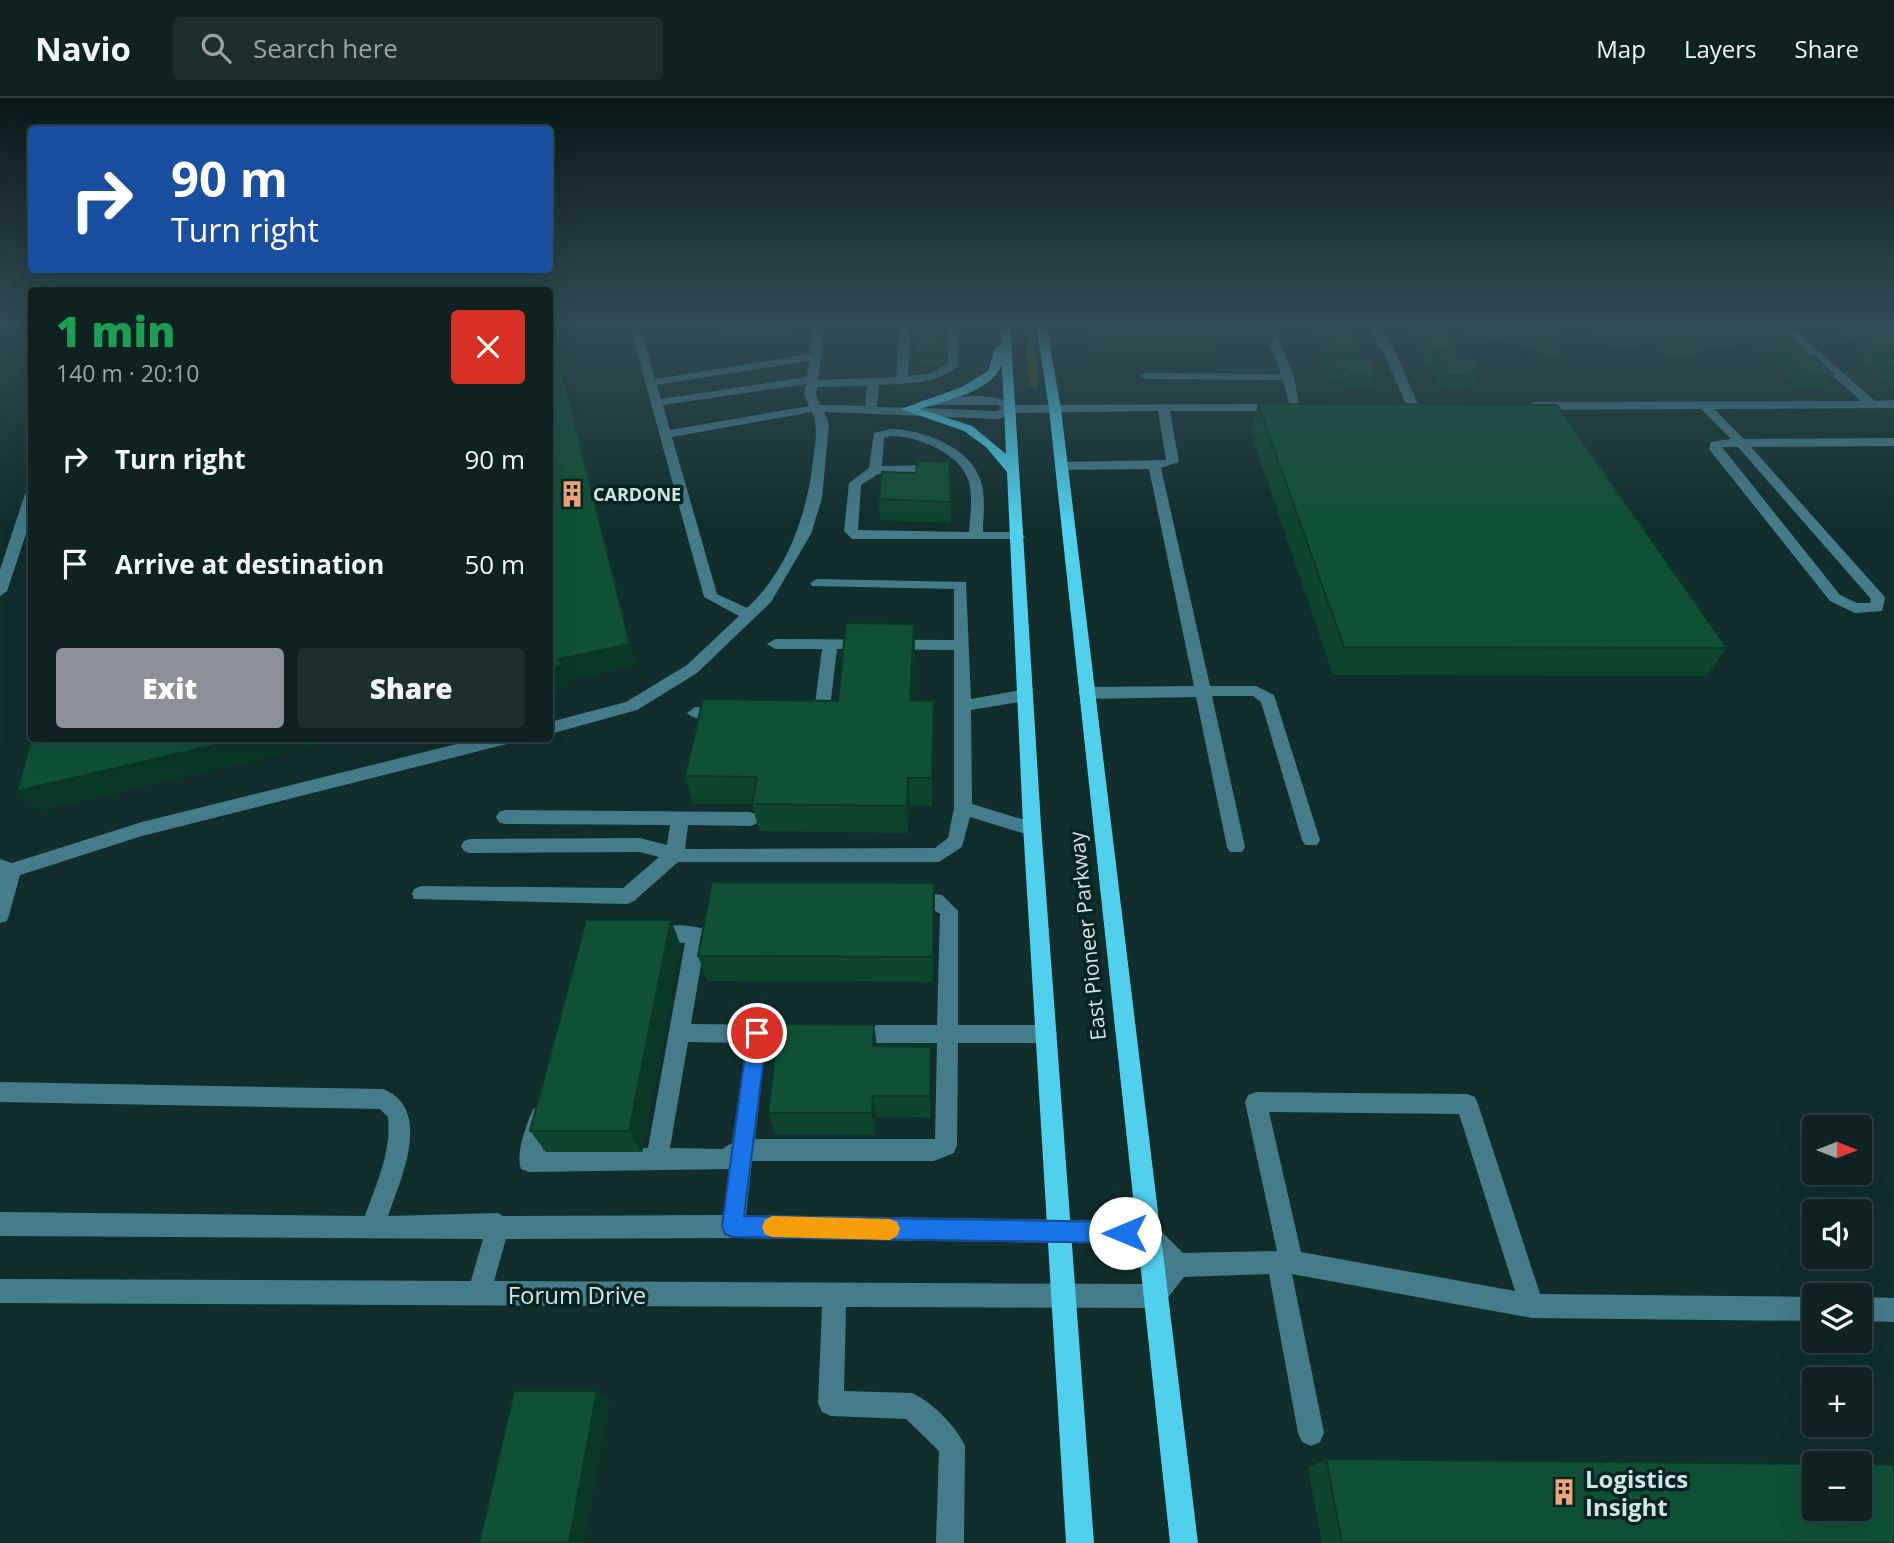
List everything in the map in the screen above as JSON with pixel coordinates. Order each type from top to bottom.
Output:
[{"type":"main road","points":[[907,409],[962,390]]},
{"type":"main road","name":"East Pioneer Parkway","points":[[1008,390],[1032,829],[1080,1543]]},
{"type":"main road","name":"East Pioneer Parkway","points":[[1052,390],[1184,1543]]},
{"type":"main road","points":[[907,409],[976,431],[997,449],[1013,472]]},
{"type":"street","points":[[652,390],[711,597],[749,615]]},
{"type":"street","points":[[656,403],[749,390]]},
{"type":"street","points":[[553,727],[631,706],[692,669],[766,599],[804,534],[815,498],[823,425],[811,390]]},
{"type":"street","points":[[871,409],[872,390]]},
{"type":"street","points":[[665,435],[816,408],[907,409],[935,413],[999,415],[1009,409],[1302,407],[1294,390]]},
{"type":"street","points":[[1400,390],[1407,407],[1427,407]]},
{"type":"street","points":[[1866,390],[1886,406]]},
{"type":"street","points":[[1704,405],[1741,443],[1880,603],[1877,608],[1855,608],[1835,598],[1715,449],[1715,445],[1721,443],[1741,443],[1894,442]]},
{"type":"street","points":[[1524,406],[1886,406]]},
{"type":"street","points":[[1061,466],[1154,466],[1173,462],[1163,408]]},
{"type":"street","points":[[884,433],[887,409]]},
{"type":"street","points":[[875,470],[878,436],[884,433],[913,433],[956,456],[975,478],[976,536]]},
{"type":"street","points":[[1154,466],[1236,847]]},
{"type":"street","points":[[968,469],[875,470],[855,483],[850,531],[857,536],[1018,536]]},
{"type":"street","points":[[0,591],[28,506]]},
{"type":"street","points":[[470,846],[640,845],[675,854],[939,855],[956,842],[963,808],[961,585],[817,583]]},
{"type":"street","points":[[775,644],[962,645]]},
{"type":"street","points":[[792,713],[822,708],[830,644]]},
{"type":"street","points":[[1086,693],[1256,691],[1268,699],[1311,840]]},
{"type":"street","points":[[963,706],[1026,695]]},
{"type":"street","points":[[695,713],[736,713]]},
{"type":"street","points":[[0,915],[6,868],[142,830],[492,742]]},
{"type":"street","points":[[963,808],[1032,829]]},
{"type":"street","points":[[505,817],[750,819]]},
{"type":"street","points":[[421,894],[627,896],[675,854],[680,819]]},
{"type":"street","points":[[547,1094],[529,1161],[725,1160],[741,1150],[934,1150],[946,1145],[949,911],[935,900],[897,899]]},
{"type":"street","points":[[629,935],[696,935],[657,1159]]},
{"type":"street","points":[[680,1033],[1047,1034]]},
{"type":"street","points":[[733,1226],[757,1033]]},
{"type":"street","points":[[0,1093],[383,1099],[394,1107],[399,1119],[399,1137],[373,1228]]},
{"type":"street","points":[[1311,1433],[1285,1262],[1256,1102],[1467,1104],[1532,1306]]},
{"type":"street","points":[[0,1224],[373,1228],[498,1225],[733,1226],[1147,1233],[1178,1265],[1285,1262],[1532,1306],[1802,1309]]},
{"type":"street","points":[[480,1294],[498,1225]]},
{"type":"street","points":[[1155,1296],[1178,1265]]},
{"type":"street","name":"Forum Drive","points":[[0,1291],[1155,1296]]},
{"type":"street","points":[[834,1296],[831,1403],[912,1406],[952,1446],[950,1543]]},
{"type":"street","points":[[1872,1309],[1894,1310]]},
{"type":"building","name":"CARDONE","points":[[553,390],[567,390],[630,644],[559,659],[561,666],[553,668]]},
{"type":"building","points":[[1258,404],[1557,405],[1727,648],[1344,647]]},
{"type":"building","points":[[917,461],[949,462],[951,502],[879,499],[882,472],[916,473]]},
{"type":"building","points":[[846,623],[914,624],[910,700],[934,701],[932,778],[908,778],[907,806],[752,804],[757,777],[685,776],[703,699],[838,701]]},
{"type":"building","points":[[31,742],[228,742],[17,791]]},
{"type":"building","points":[[712,882],[934,883],[933,957],[698,956]]},
{"type":"building","points":[[586,920],[671,920],[629,1131],[530,1131]]},
{"type":"building","points":[[779,1024],[874,1025],[873,1046],[931,1047],[930,1096],[873,1096],[872,1113],[768,1113]]},
{"type":"building","points":[[514,1391],[597,1391],[569,1543],[479,1543]]},
{"type":"building","name":"Logistics Insight","points":[[1326,1459],[1802,1464],[1802,1521],[1872,1521],[1872,1465],[1894,1465],[1894,1543],[1342,1543]]},
{"type":"slow traffic","points":[[772,1227],[890,1229]]},
{"type":"place","name":"CARDONE","points":[[572,494]]},
{"type":"place","name":"Logistics Insight","points":[[1564,1492]]},
{"type":"route","points":[[757,1033],[733,1226],[1125,1233]]}]
